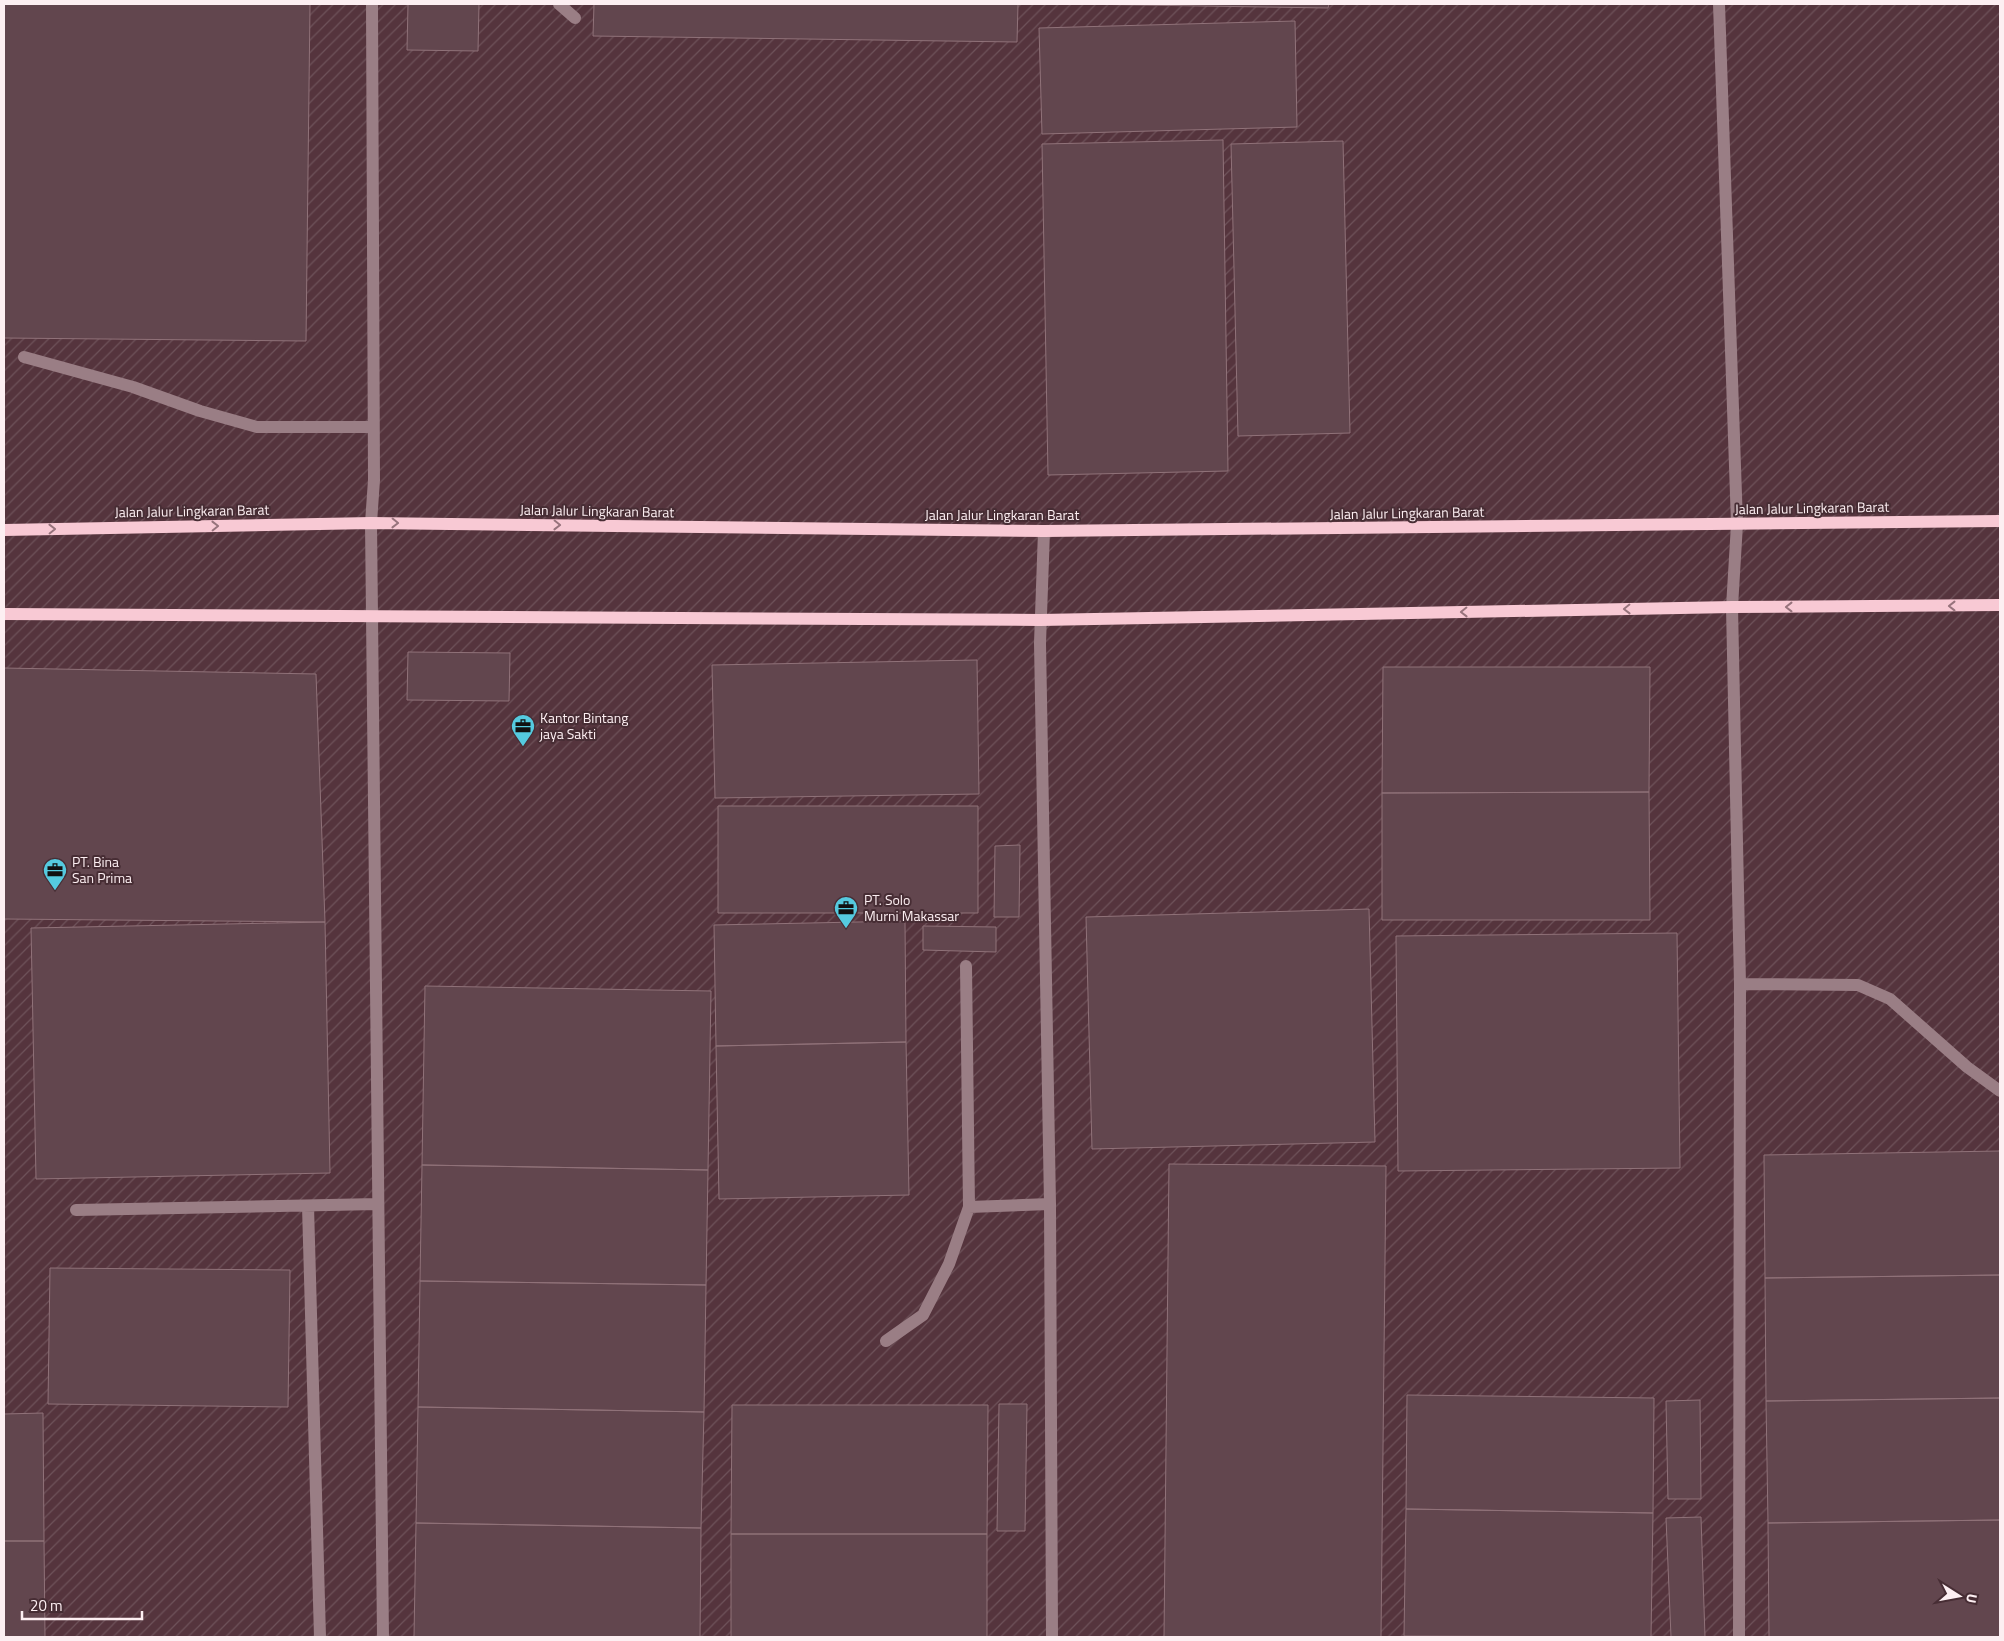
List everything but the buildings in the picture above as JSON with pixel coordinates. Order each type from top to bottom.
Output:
[{"type":"main road","name":"Jalan Jalur Lingkaran Barat","points":[[4,530],[371,523],[1044,531],[2000,521]]},
{"type":"main road","points":[[4,614],[1040,620],[1732,607],[2000,605]]},
{"type":"street","points":[[372,4],[374,480],[371,523],[383,1637]]},
{"type":"street","points":[[559,4],[575,18]]},
{"type":"street","points":[[1720,4],[1737,524],[1732,607],[1740,984],[1740,1637]]},
{"type":"street","points":[[24,357],[133,387],[200,411],[258,427],[373,427]]},
{"type":"street","points":[[1044,531],[1040,620],[1050,1204],[1052,1637]]},
{"type":"street","points":[[886,1340],[922,1315],[949,1264],[969,1207],[966,966]]},
{"type":"street","points":[[1740,984],[1858,985],[1890,999],[1966,1067],[2000,1091]]},
{"type":"street","points":[[76,1210],[378,1204]]},
{"type":"street","points":[[969,1207],[1050,1204]]},
{"type":"street","points":[[308,1206],[320,1637]]},
{"type":"shaded area","points":[[4,4],[2000,4],[2000,1637],[4,1637]]},
{"type":"place","name":"Kantor Bintang jaya Sakti","points":[[523,747]]},
{"type":"place","name":"PT. Bina San Prima","points":[[55,891]]},
{"type":"place","name":"PT. Solo Murni Makassar","points":[[846,929]]}]
